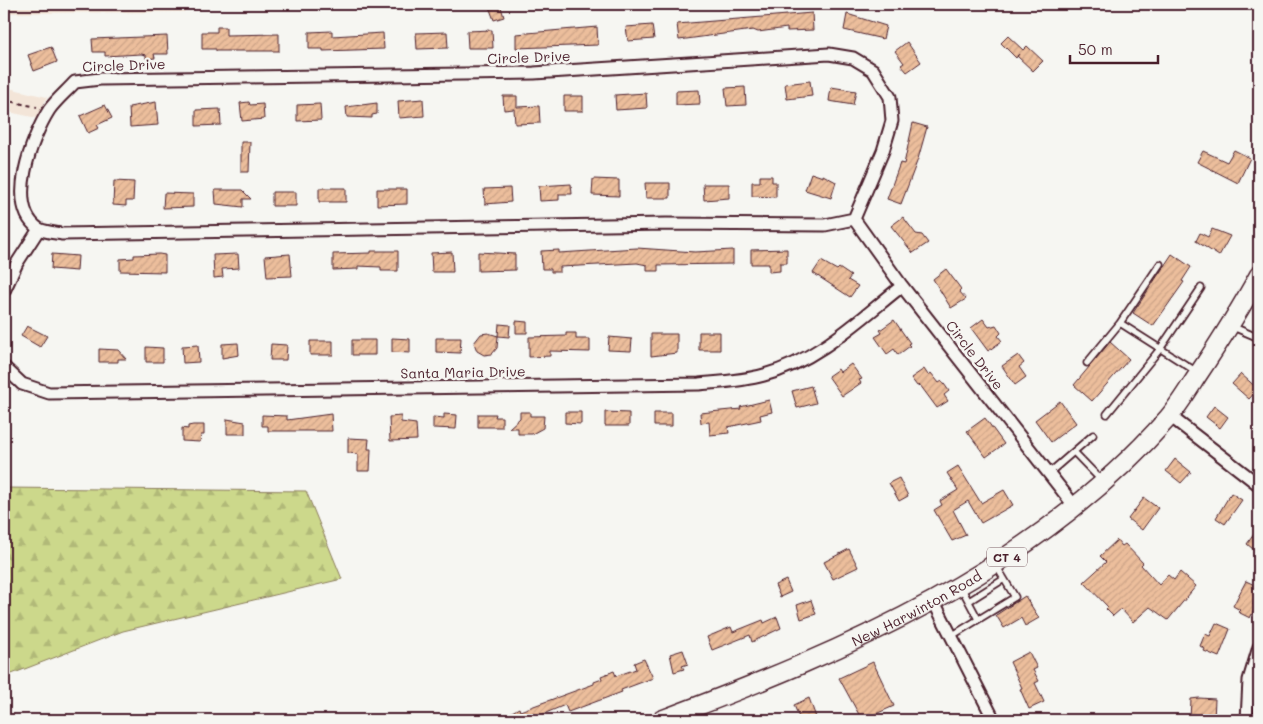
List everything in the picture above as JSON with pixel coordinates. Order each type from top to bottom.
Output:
[{"type":"main road","name":"New Harwinton Road","points":[[661,720],[813,661],[960,585],[1000,572],[1104,483],[1170,416],[1231,326],[1259,275]]},
{"type":"street","name":"Circle Drive","points":[[40,229],[25,211],[21,189],[29,156],[49,110],[76,82],[100,79],[534,72],[829,54],[853,58],[873,70],[890,97],[892,121],[883,151],[854,219],[902,286],[1076,508]]},
{"type":"street","points":[[4,291],[17,263],[40,229],[62,234],[666,224],[825,225],[854,219]]},
{"type":"street","name":"Santa Maria Drive","points":[[4,367],[22,384],[49,393],[699,384],[740,381],[766,375],[828,345],[902,286]]},
{"type":"street","points":[[1170,416],[1259,484]]},
{"type":"street","points":[[933,600],[994,720]]},
{"type":"street","points":[[1247,720],[1249,680],[1259,647]]},
{"type":"lane","points":[[1087,363],[1120,323],[1160,264]]},
{"type":"lane","points":[[1107,414],[1160,348],[1201,288]]},
{"type":"lane","points":[[1120,323],[1199,373]]},
{"type":"lane","points":[[1231,326],[1259,338]]},
{"type":"lane","points":[[1048,474],[1093,435]]},
{"type":"lane","points":[[1074,452],[1104,483]]},
{"type":"lane","points":[[952,635],[1014,597],[1000,572],[969,601]]},
{"type":"lane","points":[[960,585],[978,619]]},
{"type":"path","points":[[4,100],[49,110]]},
{"type":"shaded area","points":[[4,4],[188,4],[184,12],[4,13]]},
{"type":"shaded area","points":[[4,87],[47,97],[37,118],[4,111]]},
{"type":"green space","points":[[4,488],[306,491],[342,579],[123,631],[4,677]]},
{"type":"building","points":[[488,4],[500,4],[504,17],[494,20]]},
{"type":"building","points":[[812,13],[813,30],[787,31],[787,28],[758,32],[753,30],[679,40],[677,24]]},
{"type":"building","points":[[847,14],[886,26],[883,39],[844,30]]},
{"type":"building","points":[[652,25],[654,39],[628,41],[626,27]]},
{"type":"building","points":[[217,27],[226,27],[226,35],[279,34],[279,51],[216,51],[216,49],[202,49],[202,32],[217,32]]},
{"type":"building","points":[[597,27],[598,45],[516,48],[516,34]]},
{"type":"building","points":[[492,30],[493,48],[468,48],[467,31]]},
{"type":"building","points":[[332,31],[332,36],[383,33],[384,49],[323,51],[323,49],[309,49],[309,32]]},
{"type":"building","points":[[447,32],[448,48],[417,49],[416,33]]},
{"type":"building","points":[[167,36],[168,54],[154,54],[155,58],[146,59],[146,55],[141,54],[105,56],[105,52],[93,52],[92,39]]},
{"type":"building","points":[[1008,36],[1023,50],[1027,46],[1043,61],[1033,71],[1001,43]]},
{"type":"building","points":[[907,42],[921,62],[907,72],[901,65],[904,63],[895,51]]},
{"type":"building","points":[[51,47],[57,62],[34,71],[28,55]]},
{"type":"building","points":[[810,81],[812,96],[787,99],[785,84]]},
{"type":"building","points":[[745,87],[746,105],[727,106],[725,88]]},
{"type":"building","points":[[831,87],[856,91],[853,105],[829,101]]},
{"type":"building","points":[[699,90],[700,104],[676,105],[676,91]]},
{"type":"building","points":[[646,93],[647,108],[616,110],[615,95]]},
{"type":"building","points":[[503,96],[517,96],[517,107],[539,106],[540,123],[515,124],[514,109],[504,110]]},
{"type":"building","points":[[564,96],[583,96],[583,111],[564,111]]},
{"type":"building","points":[[423,99],[424,116],[399,118],[398,101]]},
{"type":"building","points":[[156,102],[158,125],[130,127],[129,107]]},
{"type":"building","points":[[249,102],[250,105],[263,104],[264,119],[242,121],[240,103]]},
{"type":"building","points":[[377,103],[377,114],[372,115],[372,118],[347,117],[346,107]]},
{"type":"building","points":[[320,104],[321,120],[297,121],[297,105]]},
{"type":"building","points":[[105,105],[112,118],[97,125],[99,128],[88,133],[80,116]]},
{"type":"building","points":[[220,109],[221,125],[196,126],[196,110]]},
{"type":"building","points":[[913,123],[927,127],[918,159],[901,204],[887,199],[900,163],[904,164]]},
{"type":"building","points":[[241,142],[250,142],[249,172],[241,172]]},
{"type":"building","points":[[1234,150],[1250,158],[1238,183],[1197,162],[1203,151],[1227,162]]},
{"type":"building","points":[[811,173],[823,177],[823,175],[836,182],[831,198],[805,190]]},
{"type":"building","points":[[760,176],[772,176],[772,182],[776,182],[776,197],[752,196],[752,182],[760,182]]},
{"type":"building","points":[[593,179],[619,180],[619,196],[592,195]]},
{"type":"building","points":[[114,181],[134,182],[133,201],[126,201],[126,206],[113,205]]},
{"type":"building","points":[[645,183],[670,183],[670,198],[646,198]]},
{"type":"building","points":[[571,184],[572,194],[559,194],[559,200],[540,201],[539,186]]},
{"type":"building","points":[[703,184],[729,184],[729,198],[704,200]]},
{"type":"building","points":[[319,188],[346,188],[346,202],[319,202]]},
{"type":"building","points":[[510,188],[511,202],[485,204],[484,189]]},
{"type":"building","points":[[377,189],[407,189],[407,204],[377,205]]},
{"type":"building","points":[[215,190],[242,190],[251,199],[243,199],[243,207],[216,204]]},
{"type":"building","points":[[272,192],[296,192],[296,206],[272,206]]},
{"type":"building","points":[[164,193],[193,194],[193,207],[163,208]]},
{"type":"building","points":[[903,217],[916,234],[922,235],[928,243],[913,253],[891,226]]},
{"type":"building","points":[[1212,229],[1230,236],[1219,256],[1196,241],[1200,233],[1208,237]]},
{"type":"building","points":[[637,248],[695,252],[733,250],[733,264],[658,265],[658,271],[647,271],[647,265],[637,263],[560,267],[560,272],[542,269],[541,251],[559,250],[559,253]]},
{"type":"building","points":[[787,249],[787,263],[780,263],[780,271],[769,272],[769,264],[751,264],[751,250]]},
{"type":"building","points":[[371,251],[398,251],[398,271],[381,271],[381,267],[358,266],[358,269],[333,270],[333,254],[371,253]]},
{"type":"building","points":[[452,252],[453,272],[432,272],[431,253]]},
{"type":"building","points":[[478,252],[515,254],[515,270],[478,271]]},
{"type":"building","points":[[52,254],[78,256],[77,271],[51,269]]},
{"type":"building","points":[[238,254],[239,268],[222,269],[223,277],[214,278],[213,255]]},
{"type":"building","points":[[290,254],[292,276],[267,277],[265,256]]},
{"type":"building","points":[[1172,254],[1191,267],[1182,281],[1184,282],[1153,326],[1133,313]]},
{"type":"building","points":[[134,255],[165,255],[165,272],[120,271],[120,259],[134,258]]},
{"type":"building","points":[[821,261],[837,270],[839,268],[851,276],[848,280],[858,286],[850,297],[813,273]]},
{"type":"building","points":[[946,269],[966,299],[951,308],[933,279]]},
{"type":"building","points":[[983,319],[989,327],[996,325],[1001,333],[998,336],[1002,341],[988,351],[971,328]]},
{"type":"building","points":[[894,320],[910,343],[908,344],[910,346],[898,355],[894,349],[887,354],[875,337],[882,333],[880,330]]},
{"type":"building","points":[[516,321],[527,322],[527,333],[516,333]]},
{"type":"building","points":[[499,324],[510,325],[509,337],[498,336]]},
{"type":"building","points":[[27,326],[47,336],[40,347],[21,336]]},
{"type":"building","points":[[699,332],[720,332],[720,350],[699,350]]},
{"type":"building","points":[[488,333],[498,336],[497,348],[492,354],[484,355],[477,351],[474,343],[481,334]]},
{"type":"building","points":[[566,333],[576,333],[576,339],[590,339],[590,352],[550,351],[550,356],[529,357],[529,337],[566,336]]},
{"type":"building","points":[[651,334],[677,334],[677,353],[651,356]]},
{"type":"building","points":[[609,337],[632,339],[631,351],[608,350]]},
{"type":"building","points":[[392,338],[410,339],[410,353],[392,352]]},
{"type":"building","points":[[436,338],[461,338],[460,353],[436,352]]},
{"type":"building","points":[[352,340],[375,340],[375,355],[352,355]]},
{"type":"building","points":[[310,341],[333,341],[333,355],[310,355]]},
{"type":"building","points":[[1110,342],[1129,359],[1092,401],[1074,385]]},
{"type":"building","points":[[238,343],[239,355],[222,358],[222,344]]},
{"type":"building","points":[[271,344],[287,345],[286,360],[270,360]]},
{"type":"building","points":[[198,345],[199,362],[183,363],[182,346]]},
{"type":"building","points":[[146,347],[163,348],[163,362],[146,362]]},
{"type":"building","points":[[99,349],[118,350],[126,359],[118,359],[118,362],[99,362]]},
{"type":"building","points":[[1018,355],[1024,363],[1019,367],[1026,377],[1015,385],[1002,366]]},
{"type":"building","points":[[851,364],[862,379],[859,380],[861,383],[842,396],[828,376],[838,369],[840,372]]},
{"type":"building","points":[[924,369],[928,375],[931,373],[939,383],[942,381],[949,391],[944,395],[948,401],[937,408],[920,385],[917,386],[911,378]]},
{"type":"building","points":[[1241,374],[1258,389],[1249,399],[1232,384]]},
{"type":"building","points":[[811,386],[816,403],[797,408],[792,391]]},
{"type":"building","points":[[769,400],[772,412],[760,415],[761,420],[728,427],[729,433],[710,435],[709,422],[701,423],[700,413],[741,409],[740,407]]},
{"type":"building","points":[[1060,401],[1076,423],[1051,442],[1035,420]]},
{"type":"building","points":[[1214,406],[1228,417],[1220,428],[1206,417]]},
{"type":"building","points":[[520,412],[530,412],[530,416],[544,416],[543,428],[532,434],[518,434],[518,428],[509,428],[520,418]]},
{"type":"building","points":[[565,412],[581,412],[581,424],[565,423]]},
{"type":"building","points":[[605,412],[629,413],[629,426],[605,426]]},
{"type":"building","points":[[654,413],[672,413],[672,426],[654,426]]},
{"type":"building","points":[[331,414],[332,431],[268,431],[268,426],[262,426],[262,415],[287,416],[287,420]]},
{"type":"building","points":[[444,414],[457,415],[456,429],[433,428],[433,417],[444,418]]},
{"type":"building","points":[[478,414],[496,414],[495,417],[502,417],[502,427],[478,427]]},
{"type":"building","points":[[401,416],[401,422],[416,424],[417,440],[390,441],[389,417]]},
{"type":"building","points":[[985,418],[1004,444],[986,457],[967,431]]},
{"type":"building","points":[[227,419],[245,422],[245,434],[227,434]]},
{"type":"building","points":[[204,425],[204,435],[201,435],[200,442],[182,441],[182,428],[188,429],[188,426]]},
{"type":"building","points":[[348,438],[369,439],[368,449],[371,449],[370,471],[358,471],[358,454],[348,453]]},
{"type":"building","points":[[1175,459],[1191,472],[1181,483],[1166,471]]},
{"type":"building","points":[[958,466],[981,503],[1004,490],[1013,505],[981,523],[968,501],[953,510],[966,535],[952,541],[934,510],[942,505],[940,501],[958,490],[947,473]]},
{"type":"building","points":[[899,478],[908,496],[899,501],[889,483]]},
{"type":"building","points":[[1231,493],[1242,500],[1225,524],[1216,518]]},
{"type":"building","points":[[1144,498],[1158,508],[1142,530],[1128,519]]},
{"type":"building","points":[[1259,527],[1259,554],[1247,544]]},
{"type":"building","points":[[1117,540],[1122,546],[1125,544],[1143,563],[1141,565],[1159,585],[1168,575],[1174,580],[1180,572],[1196,586],[1168,620],[1150,607],[1133,622],[1121,609],[1113,616],[1106,609],[1108,607],[1084,582],[1106,562],[1100,556]]},
{"type":"building","points":[[849,549],[858,567],[833,579],[824,562]]},
{"type":"building","points":[[786,580],[791,592],[780,597],[775,585]]},
{"type":"building","points":[[1246,581],[1259,587],[1253,605],[1256,606],[1250,618],[1238,612],[1240,610],[1233,606]]},
{"type":"building","points":[[1025,596],[1039,618],[1025,626],[1021,618],[1004,628],[996,615]]},
{"type":"building","points":[[811,600],[816,614],[801,619],[797,605]]},
{"type":"building","points":[[777,617],[781,628],[752,642],[750,635],[712,650],[707,637],[731,627],[733,632],[763,620],[764,623]]},
{"type":"building","points":[[1216,623],[1230,629],[1219,657],[1204,651],[1205,649],[1200,646],[1205,634],[1210,636]]},
{"type":"building","points":[[683,650],[688,664],[682,666],[684,669],[674,672],[670,654]]},
{"type":"building","points":[[1029,652],[1037,668],[1033,670],[1039,681],[1035,683],[1044,702],[1029,709],[1010,662]]},
{"type":"building","points":[[644,659],[653,678],[621,690],[622,692],[568,712],[565,705],[541,715],[544,720],[498,720],[519,708],[520,711],[594,684],[594,682],[602,679],[601,676],[614,671],[616,676],[636,669],[634,663]]},
{"type":"building","points":[[873,662],[894,706],[862,720],[839,678]]},
{"type":"building","points":[[809,698],[817,720],[800,720],[794,705]]},
{"type":"building","points":[[1191,699],[1215,699],[1214,720],[1190,720]]}]
